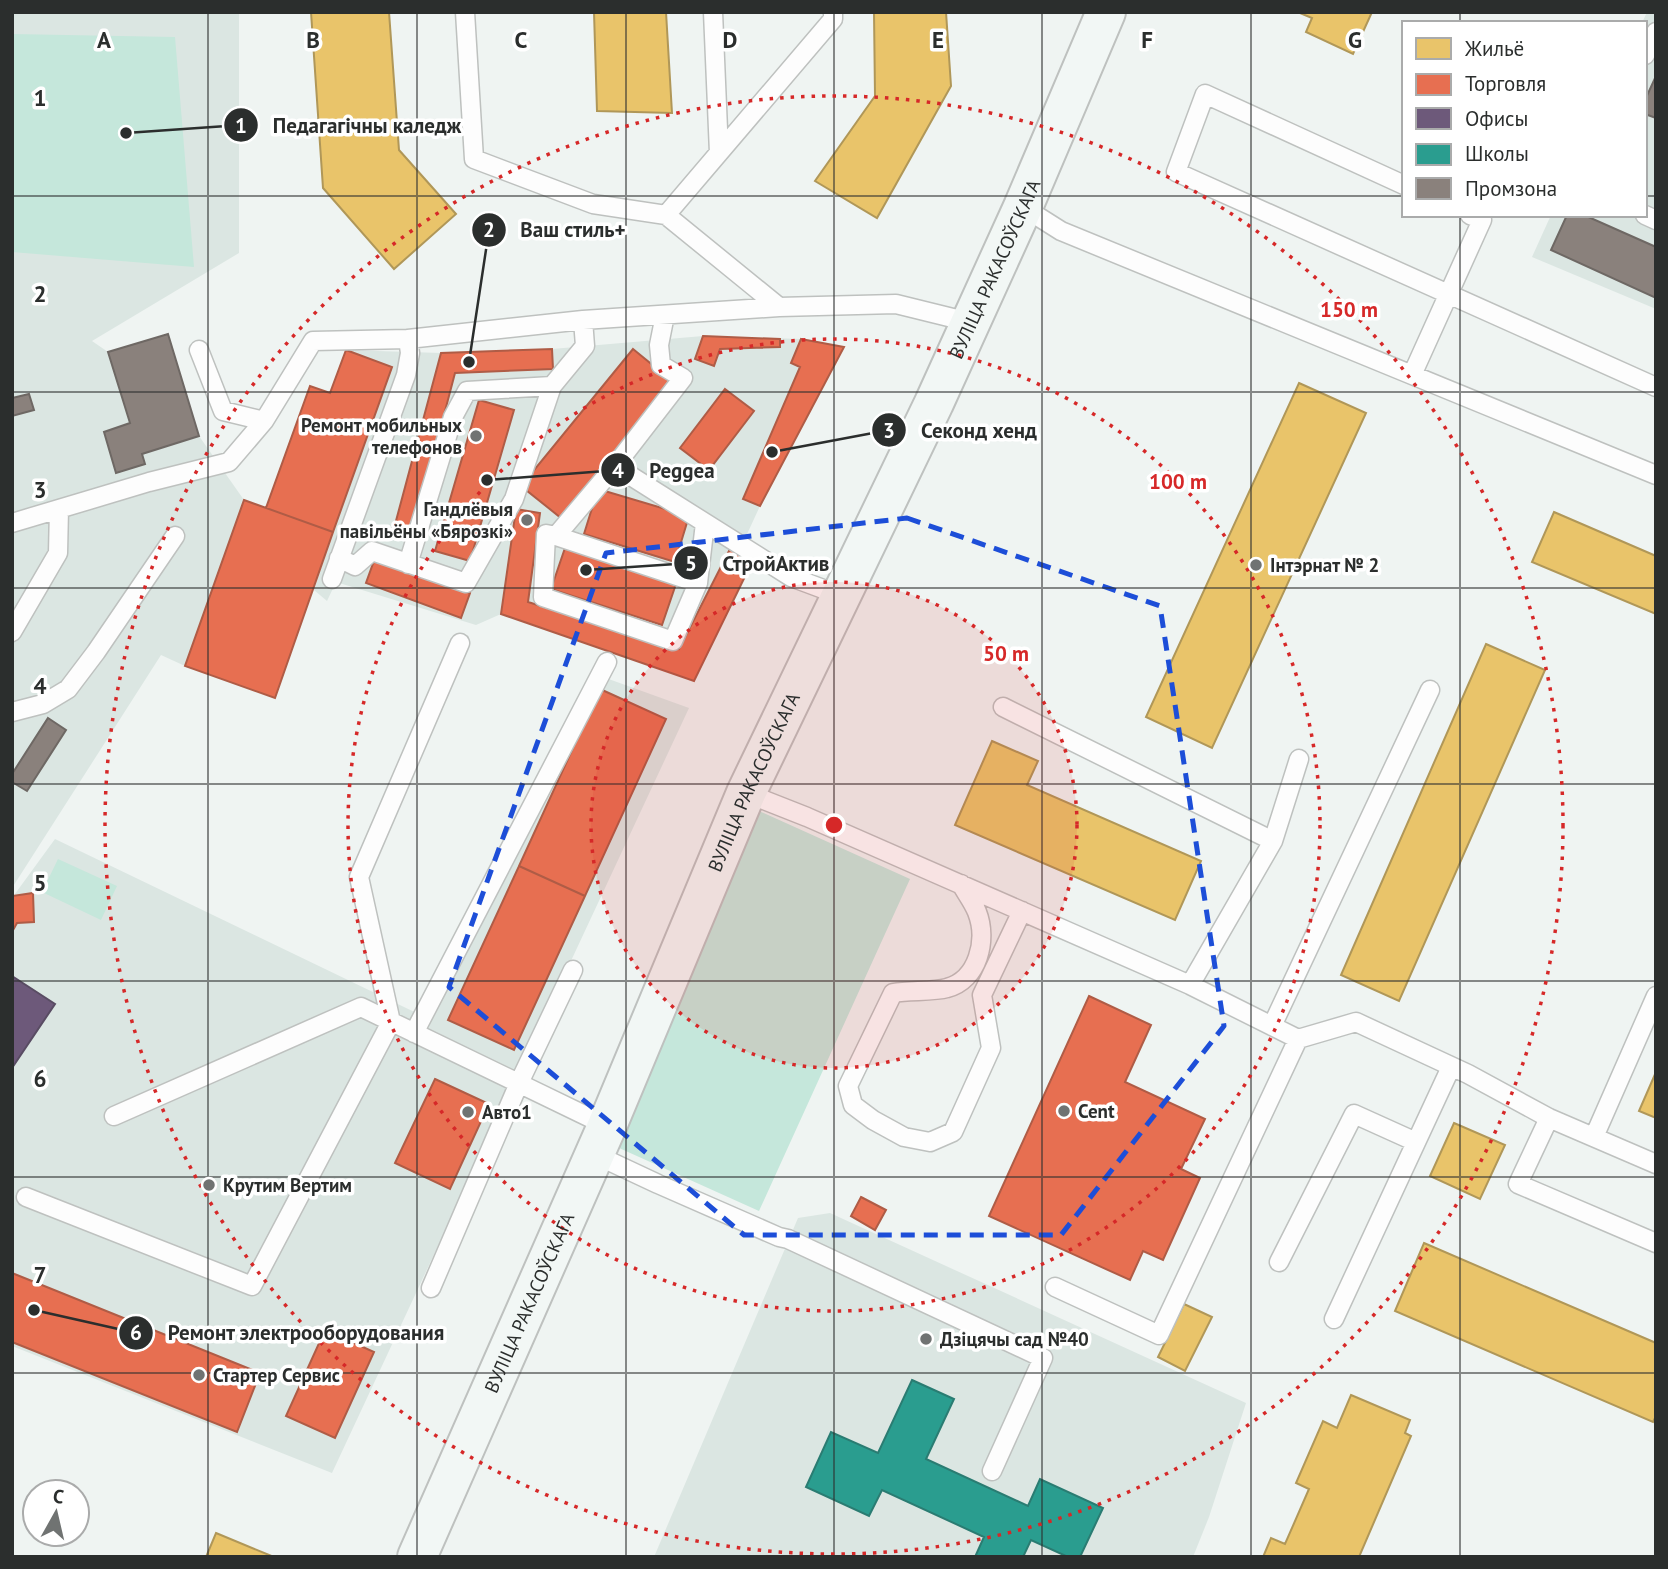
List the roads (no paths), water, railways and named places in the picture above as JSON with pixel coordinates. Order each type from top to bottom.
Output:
[{"type":"main road","name":"ВУЛІЦА РАКАСОЎСКАГА","points":[[417,1557],[601,1140],[746,793],[929,414],[1023,207],[1106,12]]},
{"type":"lane","points":[[465,12],[474,159],[593,204],[666,215],[779,307]]},
{"type":"lane","points":[[713,12],[719,153]]},
{"type":"lane","points":[[666,215],[833,19],[833,12]]},
{"type":"lane","points":[[1647,51],[1656,32]]},
{"type":"lane","points":[[1402,184],[1205,94],[1176,172],[1656,387]]},
{"type":"lane","points":[[1023,207],[1061,231],[1656,475]]},
{"type":"lane","points":[[1412,375],[1482,220],[1475,217]]},
{"type":"lane","points":[[12,523],[149,482],[229,462],[264,421],[313,341],[408,339],[583,320],[779,307],[896,304],[969,322]]},
{"type":"lane","points":[[556,536],[615,466],[683,377],[661,365],[659,345],[665,315]]},
{"type":"lane","points":[[339,558],[355,566],[372,551],[466,583],[514,499],[552,386],[585,346],[583,320]]},
{"type":"lane","points":[[332,579],[406,375],[410,353],[408,339]]},
{"type":"lane","points":[[199,350],[223,411],[264,421]]},
{"type":"lane","points":[[408,564],[453,417],[467,391],[552,386]]},
{"type":"lane","points":[[615,466],[791,578],[842,596]]},
{"type":"lane","points":[[12,632],[58,553],[59,509]]},
{"type":"lane","points":[[698,583],[546,534],[543,597],[673,641],[698,583],[705,523]]},
{"type":"lane","points":[[12,712],[43,704],[68,689],[175,536]]},
{"type":"lane","points":[[26,1197],[253,1286],[391,1022],[359,877],[460,643]]},
{"type":"lane","points":[[414,1032],[607,662]]},
{"type":"lane","points":[[1272,1026],[1430,690]]},
{"type":"lane","points":[[1003,707],[1273,841]]},
{"type":"lane","points":[[1190,985],[1273,841],[1299,759]]},
{"type":"lane","points":[[746,793],[1190,985],[1298,1039],[1356,1022],[1549,1118],[1656,1164]]},
{"type":"lane","points":[[961,884],[977,914],[981,935],[978,960],[964,982],[945,989],[915,989],[893,993],[848,1086],[853,1105],[904,1137],[930,1142],[953,1132],[991,1048],[982,995],[1022,911]]},
{"type":"lane","points":[[431,1288],[519,1083],[573,970]]},
{"type":"lane","points":[[1594,1137],[1656,996]]},
{"type":"lane","points":[[114,1116],[361,1007],[519,1083],[658,1184],[788,1239],[1043,1358],[992,1471]]},
{"type":"lane","points":[[1055,1287],[1158,1335],[1298,1039]]},
{"type":"lane","points":[[1334,1319],[1451,1067]]},
{"type":"lane","points":[[1279,1262],[1354,1114],[1416,1142]]},
{"type":"lane","points":[[1549,1118],[1518,1184],[1656,1243]]},
{"type":"place","name":"Педагагічны каледж","points":[[126,133]]},
{"type":"place","name":"Ваш стиль+","points":[[469,362]]},
{"type":"place","name":"Ремонт мобильных телефонов","points":[[476,436]]},
{"type":"place","name":"Секонд хенд","points":[[772,452]]},
{"type":"place","name":"Peggea","points":[[487,480]]},
{"type":"place","name":"Гандлёвыя павільёны «Бярозкі»","points":[[527,520]]},
{"type":"place","name":"Інтэрнат № 2","points":[[1256,565]]},
{"type":"place","name":"СтройАктив","points":[[586,570]]},
{"type":"place","name":"Cent","points":[[1064,1111]]},
{"type":"place","name":"Авто1","points":[[468,1112]]},
{"type":"place","name":"Крутим Вертим","points":[[209,1185]]},
{"type":"place","name":"Ремонт электрооборудования","points":[[34,1310]]},
{"type":"place","name":"Дзіцячы сад №40","points":[[926,1339]]},
{"type":"place","name":"Стартер Сервис","points":[[199,1375]]}]
